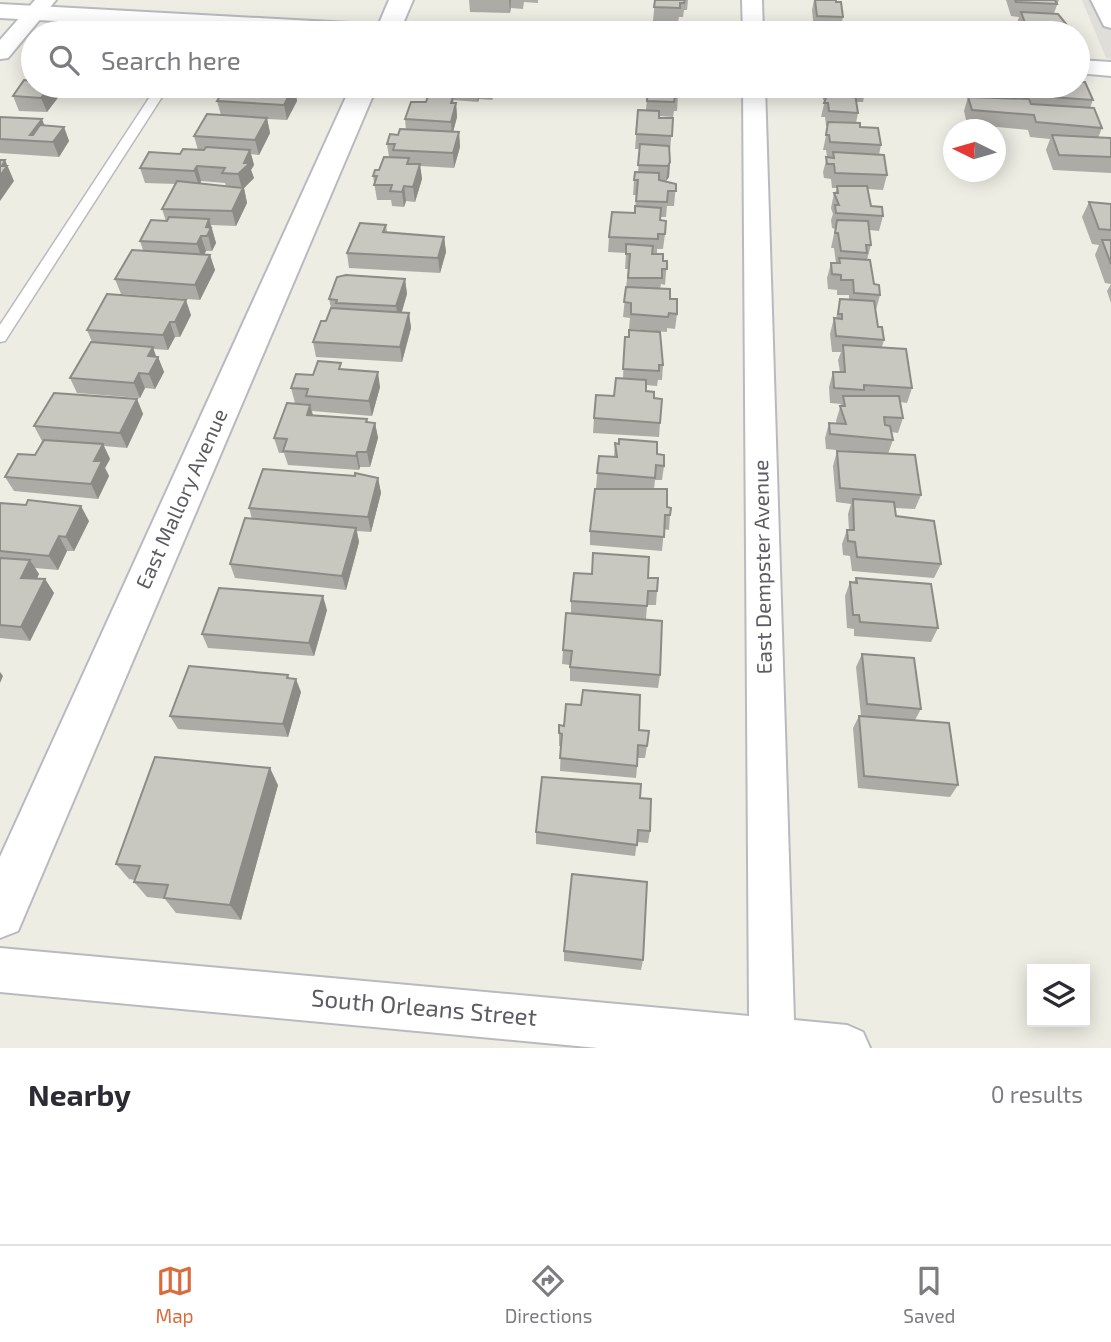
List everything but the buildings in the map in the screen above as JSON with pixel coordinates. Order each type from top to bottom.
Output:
[{"type":"main road","points":[[392,21],[401,0]]},
{"type":"main road","points":[[0,11],[40,7],[149,21]]},
{"type":"main road","name":"East Mallory Avenue","points":[[0,912],[359,98]]},
{"type":"street","points":[[752,0],[753,21]]},
{"type":"street","points":[[1101,0],[1111,22]]},
{"type":"street","points":[[28,21],[40,7]]},
{"type":"street","points":[[0,53],[21,29]]},
{"type":"street","points":[[1090,68],[1111,69]]},
{"type":"street","name":"East Dempster Avenue","points":[[754,98],[772,1044]]},
{"type":"street","name":"South Orleans Street","points":[[0,970],[772,1044],[847,1048]]},
{"type":"lane","points":[[0,337],[155,98]]},
{"type":"shaded area","points":[[1082,0],[1111,0],[1111,59],[1106,58]]}]
